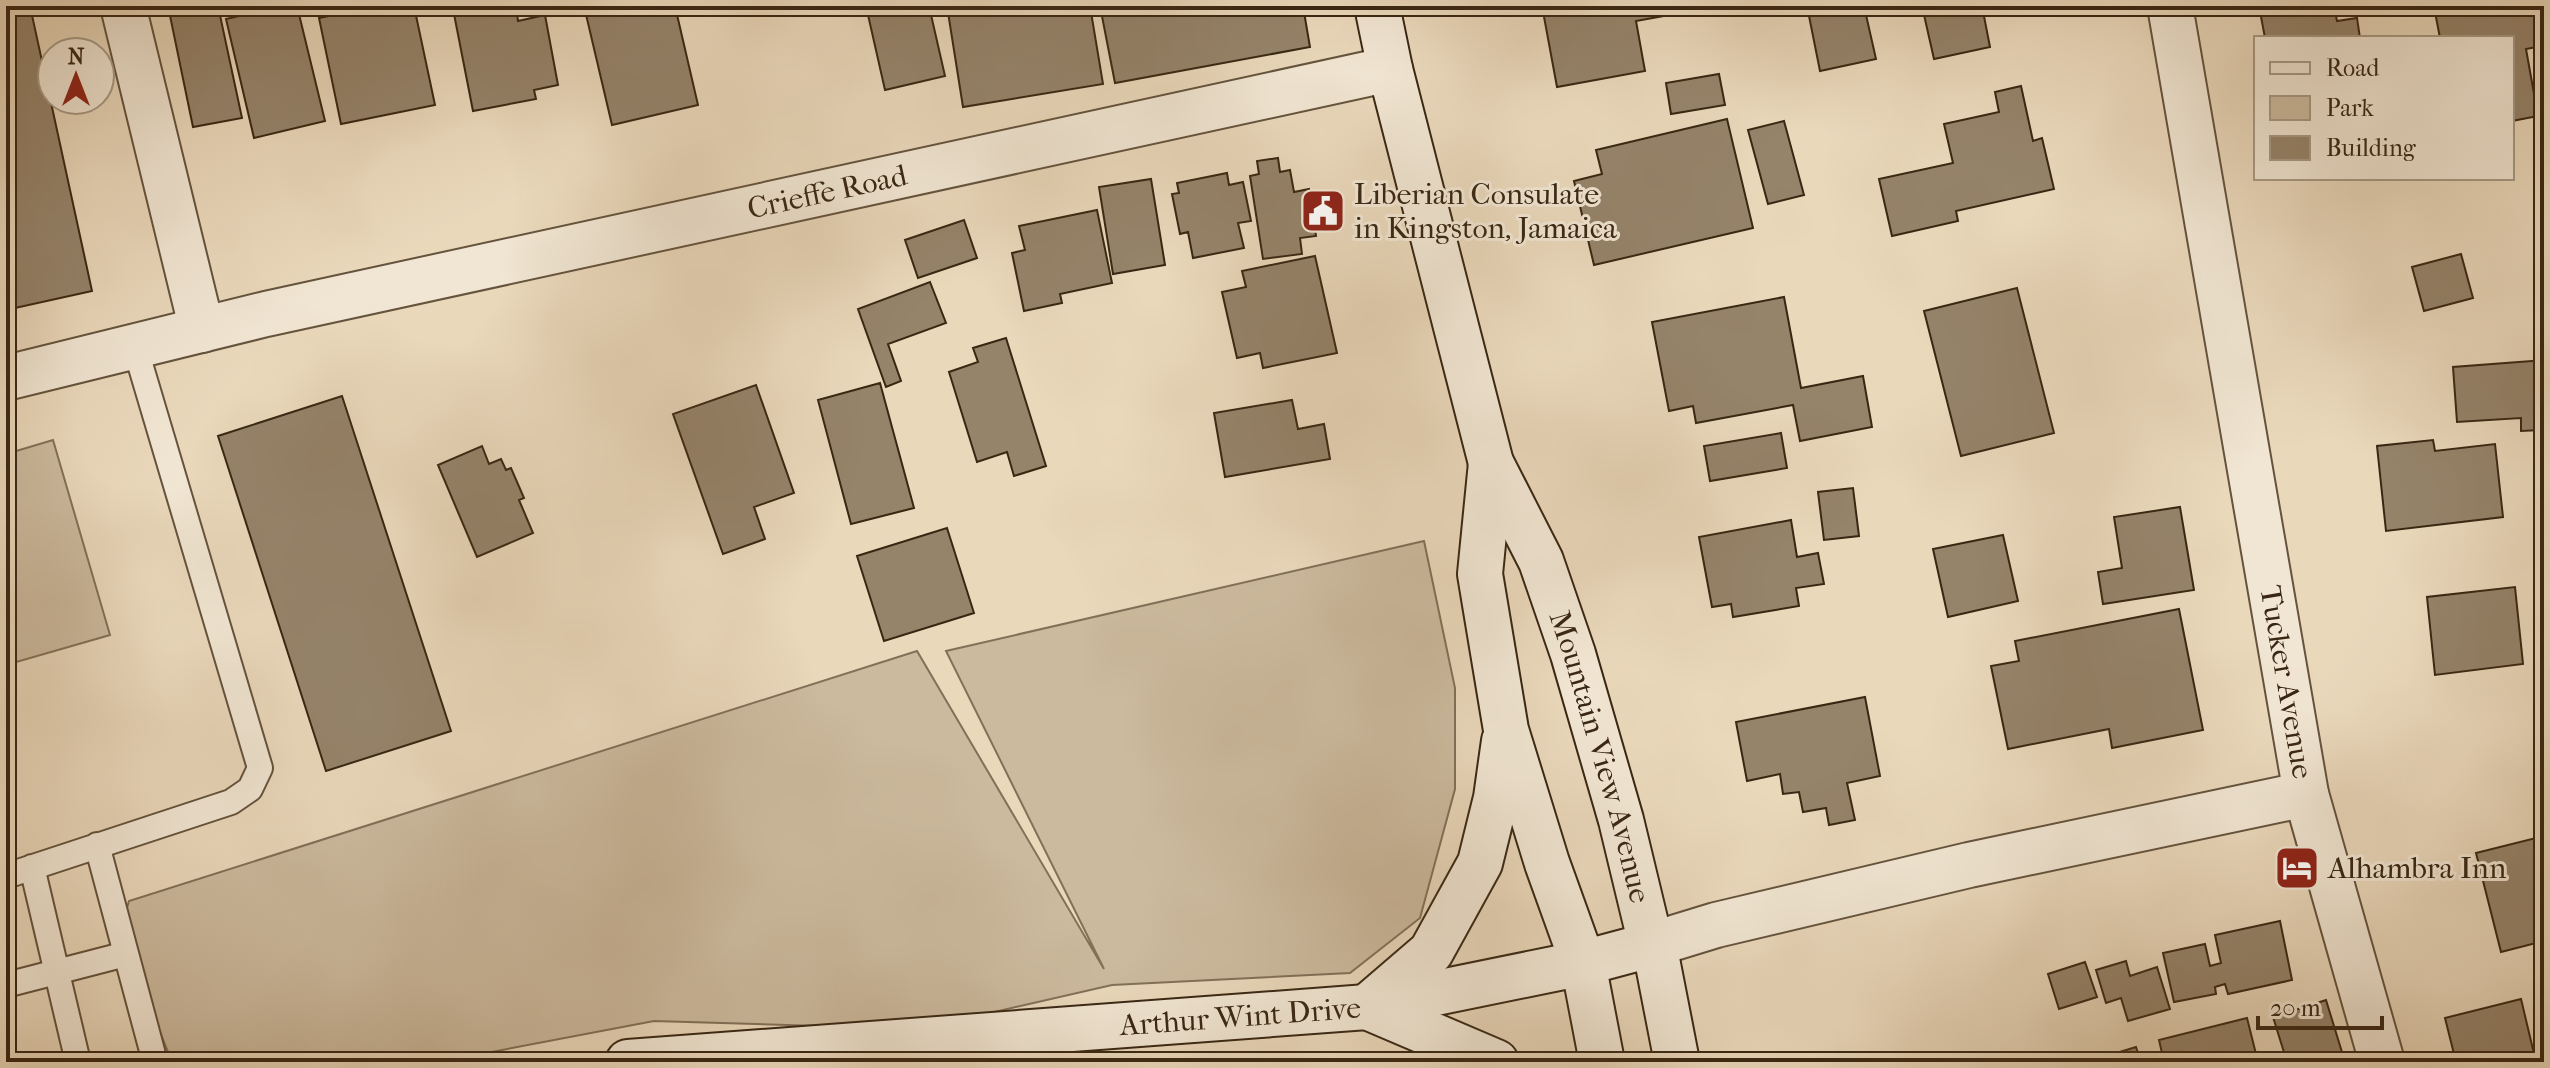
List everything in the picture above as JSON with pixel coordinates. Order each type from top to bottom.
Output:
[{"type":"street","points":[[123,6],[202,330]]},
{"type":"street","name":"Mountain View Avenue","points":[[1377,6],[1390,69],[1491,463],[1541,561],[1573,654],[1621,820],[1648,932],[1654,944],[1677,1062]]},
{"type":"street","name":"Tucker Avenue","points":[[1654,944],[1716,925],[1969,865],[2306,794],[2170,6]]},
{"type":"street","name":"Crieffe Road","points":[[6,378],[266,314],[1390,69]]},
{"type":"street","name":"Mountain View Avenue","points":[[1491,463],[1480,574],[1506,730],[1547,863],[1583,963],[1602,1062]]},
{"type":"street","points":[[1496,1062],[1367,1007],[1431,952],[1480,863],[1496,798],[1506,730]]},
{"type":"street","points":[[2306,794],[2382,1062]]},
{"type":"street","name":"Arthur Wint Drive","points":[[628,1062],[1367,1007],[1583,963],[1654,944]]},
{"type":"lane","points":[[6,876],[231,802],[250,789],[260,768],[135,347]]},
{"type":"lane","points":[[97,845],[155,1062]]},
{"type":"lane","points":[[32,867],[78,1062]]},
{"type":"lane","points":[[6,985],[126,954]]},
{"type":"green space","points":[[53,440],[110,635],[6,665],[6,454]]},
{"type":"green space","points":[[1424,541],[1455,688],[1455,789],[1420,918],[1350,973],[1112,985],[920,1029],[654,1021],[439,1062],[172,1062],[120,932],[129,901],[917,651],[1104,969],[946,651]]},
{"type":"building","points":[[6,6],[30,6],[37,36],[36,116],[54,116],[92,291],[6,310]]},
{"type":"building","points":[[168,6],[218,6],[242,118],[193,127]]},
{"type":"building","points":[[282,6],[297,6],[325,121],[254,138],[226,19]]},
{"type":"building","points":[[377,6],[414,6],[435,105],[341,124],[319,18]]},
{"type":"building","points":[[516,6],[518,21],[545,15],[558,85],[534,90],[536,99],[473,111],[454,14]]},
{"type":"building","points":[[584,6],[675,6],[698,105],[612,125]]},
{"type":"building","points":[[866,6],[929,6],[945,76],[885,90]]},
{"type":"building","points":[[947,6],[1090,6],[1103,84],[963,107]]},
{"type":"building","points":[[1100,6],[1303,6],[1310,47],[1115,83]]},
{"type":"building","points":[[1542,6],[1719,6],[1636,21],[1645,71],[1557,87]]},
{"type":"building","points":[[1807,6],[1864,6],[1876,59],[1820,71]]},
{"type":"building","points":[[1922,6],[1982,6],[1990,47],[1934,59]]},
{"type":"building","points":[[2259,6],[2334,6],[2337,21],[2357,18],[2360,36],[2265,36]]},
{"type":"building","points":[[2464,6],[2544,6],[2544,57],[2542,46],[2526,49],[2538,116],[2514,121],[2514,36],[2440,36],[2435,12]]},
{"type":"building","points":[[1719,74],[1725,105],[1671,114],[1666,83]]},
{"type":"building","points":[[2021,86],[2033,141],[2042,138],[2054,189],[1956,211],[1958,221],[1892,236],[1879,179],[1953,163],[1944,124],[1999,112],[1995,92]]},
{"type":"building","points":[[1727,119],[1753,228],[1594,265],[1574,181],[1602,174],[1596,150]]},
{"type":"building","points":[[1784,121],[1804,195],[1768,204],[1748,130]]},
{"type":"building","points":[[1278,158],[1280,172],[1290,170],[1294,192],[1309,189],[1316,236],[1300,238],[1302,254],[1263,259],[1250,176],[1259,174],[1257,161]]},
{"type":"building","points":[[1227,173],[1229,185],[1243,182],[1251,221],[1238,223],[1244,248],[1193,258],[1188,232],[1180,234],[1172,194],[1179,193],[1177,183]]},
{"type":"building","points":[[1151,179],[1165,265],[1113,274],[1099,187]]},
{"type":"building","points":[[1097,210],[1112,283],[1060,294],[1062,303],[1024,311],[1012,253],[1025,250],[1019,226]]},
{"type":"building","points":[[964,220],[977,258],[918,278],[905,240]]},
{"type":"building","points":[[2461,254],[2473,298],[2424,311],[2412,267]]},
{"type":"building","points":[[1315,256],[1337,353],[1263,368],[1260,353],[1237,358],[1222,292],[1246,287],[1242,271]]},
{"type":"building","points":[[930,282],[946,323],[888,344],[901,381],[886,387],[858,309]]},
{"type":"building","points":[[2017,288],[2054,433],[1961,456],[1924,311]]},
{"type":"building","points":[[1784,297],[1801,388],[1863,376],[1872,427],[1800,441],[1793,405],[1696,423],[1693,406],[1669,411],[1652,322]]},
{"type":"building","points":[[1006,338],[1046,466],[1014,476],[1007,452],[977,462],[949,372],[978,362],[973,348]]},
{"type":"building","points":[[2544,360],[2544,430],[2521,431],[2521,418],[2457,422],[2453,367]]},
{"type":"building","points":[[880,383],[914,508],[851,524],[818,400]]},
{"type":"building","points":[[756,385],[794,493],[754,507],[765,539],[723,554],[673,414]]},
{"type":"building","points":[[342,396],[451,731],[326,771],[218,436]]},
{"type":"building","points":[[1292,400],[1298,429],[1324,424],[1330,459],[1225,477],[1214,413]]},
{"type":"building","points":[[1781,433],[1787,468],[1710,481],[1704,446]]},
{"type":"building","points":[[2433,440],[2435,451],[2495,444],[2503,517],[2386,531],[2377,446]]},
{"type":"building","points":[[482,446],[489,464],[501,459],[506,470],[511,468],[524,498],[519,500],[533,533],[477,557],[438,465]]},
{"type":"building","points":[[1853,488],[1859,536],[1824,540],[1818,492]]},
{"type":"building","points":[[2180,507],[2194,590],[2103,604],[2098,572],[2122,568],[2114,517]]},
{"type":"building","points":[[1791,520],[1797,557],[1818,553],[1824,584],[1796,588],[1799,606],[1733,617],[1731,604],[1712,607],[1699,537]]},
{"type":"building","points":[[947,528],[974,613],[884,641],[857,556]]},
{"type":"building","points":[[2003,535],[2018,601],[1948,617],[1933,549]]},
{"type":"building","points":[[2515,587],[2523,664],[2435,675],[2427,597]]},
{"type":"building","points":[[2179,609],[2203,730],[2112,748],[2109,729],[2008,749],[1991,666],[2019,661],[2015,641]]},
{"type":"building","points":[[1865,697],[1880,776],[1847,783],[1855,820],[1829,825],[1826,808],[1803,812],[1799,792],[1783,794],[1780,774],[1747,781],[1736,722]]},
{"type":"building","points":[[2544,836],[2544,941],[2501,952],[2476,853]]},
{"type":"building","points":[[2280,921],[2292,980],[2228,994],[2225,984],[2215,987],[2216,994],[2174,1002],[2163,953],[2205,944],[2210,966],[2221,963],[2215,935]]},
{"type":"building","points":[[2126,961],[2130,976],[2157,967],[2170,1009],[2128,1021],[2121,998],[2106,1003],[2096,970]]},
{"type":"building","points":[[2085,962],[2097,997],[2059,1009],[2048,974]]},
{"type":"building","points":[[2521,999],[2536,1062],[2456,1062],[2445,1018]]},
{"type":"building","points":[[2326,1000],[2345,1062],[2287,1062],[2273,1017]]},
{"type":"building","points":[[2247,1018],[2258,1062],[2164,1062],[2159,1040]]},
{"type":"building","points":[[2136,1047],[2141,1062],[2093,1062],[2093,1060]]},
{"type":"place","name":"Liberian Consulate in Kingston, Jamaica","points":[[1323,211]]},
{"type":"place","name":"Alhambra Inn","points":[[2297,868]]}]
